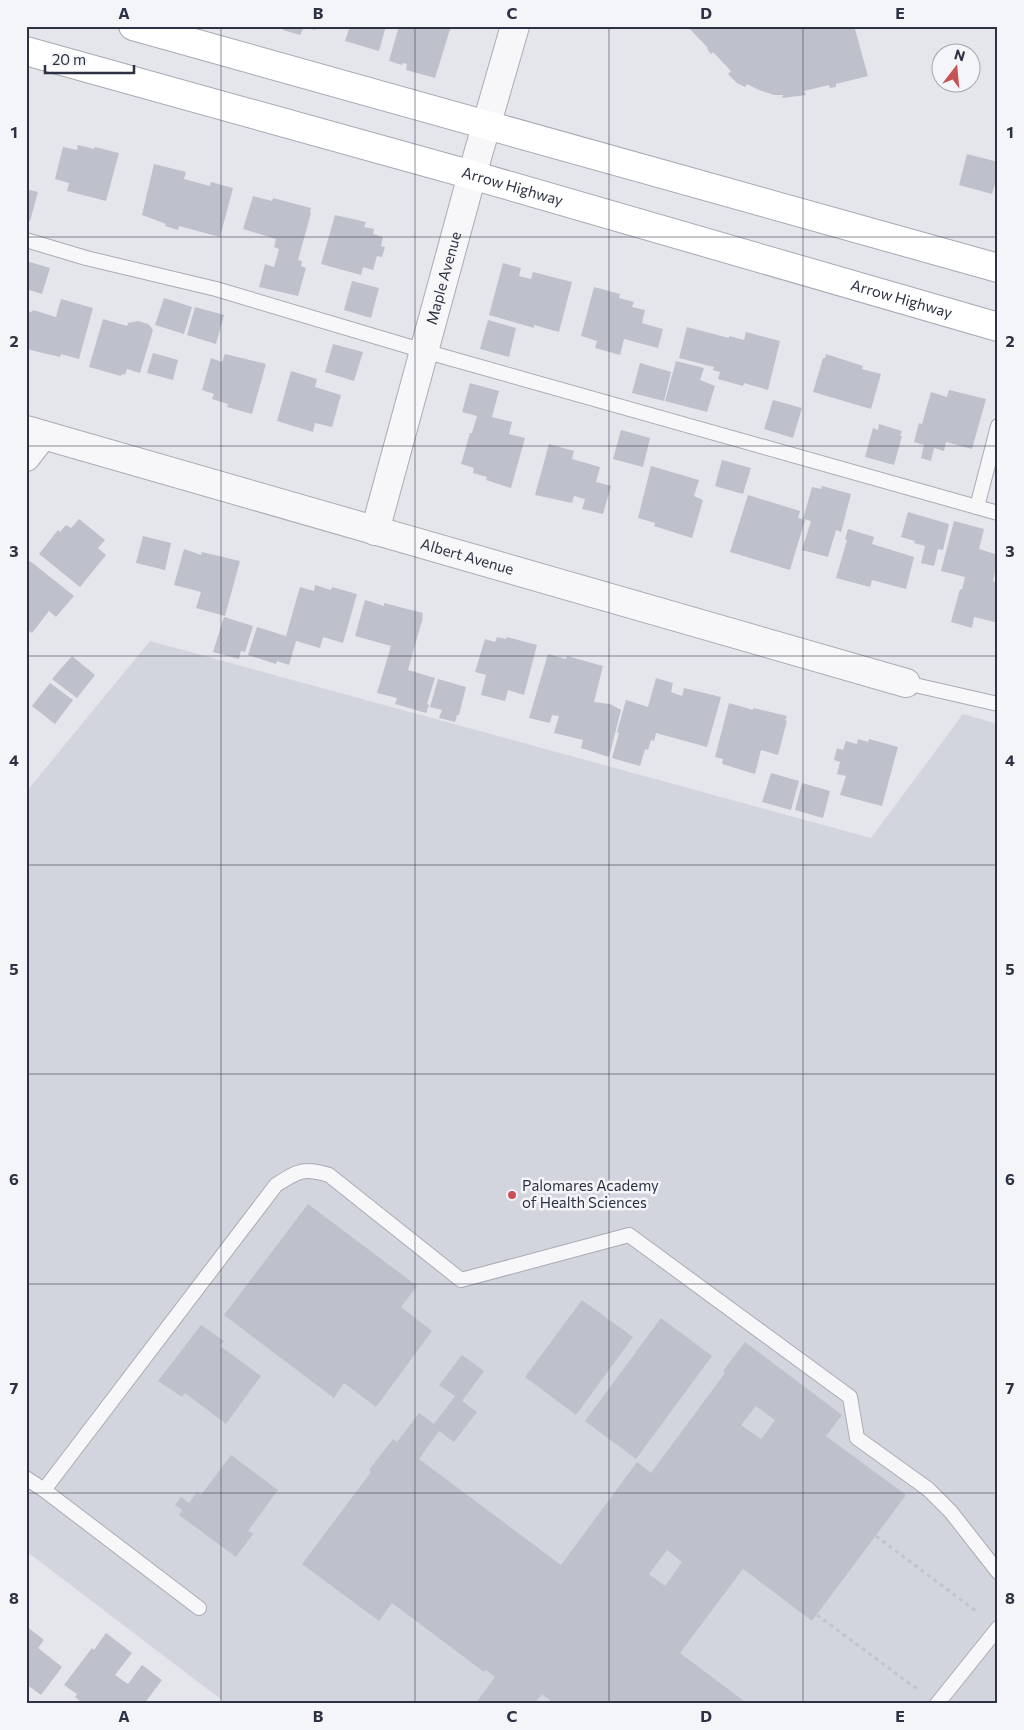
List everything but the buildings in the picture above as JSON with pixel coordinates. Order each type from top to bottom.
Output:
[{"type":"main road","points":[[133,26],[998,268]]},
{"type":"main road","name":"Arrow Highway","points":[[26,51],[472,175],[998,327]]},
{"type":"street","name":"Maple Avenue","points":[[375,531],[472,175],[515,26]]},
{"type":"street","name":"Albert Avenue","points":[[35,433],[906,683]]},
{"type":"street","points":[[26,457],[35,433]]},
{"type":"lane","points":[[26,240],[86,258],[216,289],[998,513]]},
{"type":"lane","points":[[977,507],[998,426]]},
{"type":"lane","points":[[906,683],[998,704]]},
{"type":"lane","points":[[44,1490],[276,1185],[295,1173],[312,1170],[329,1175],[460,1280],[629,1235],[850,1398],[857,1438],[928,1489],[951,1512],[998,1572]]},
{"type":"lane","points":[[26,1478],[199,1608]]},
{"type":"lane","points":[[937,1704],[998,1628]]},
{"type":"path","points":[[876,1536],[976,1610]]},
{"type":"path","points":[[817,1615],[917,1689]]},
{"type":"shaded area","name":"Palomares Academy of Health Sciences","points":[[150,641],[871,838],[963,714],[998,724],[998,1704],[227,1704],[26,1551],[26,792]]},
{"type":"place","name":"Palomares Academy of Health Sciences","points":[[512,1195]]}]
